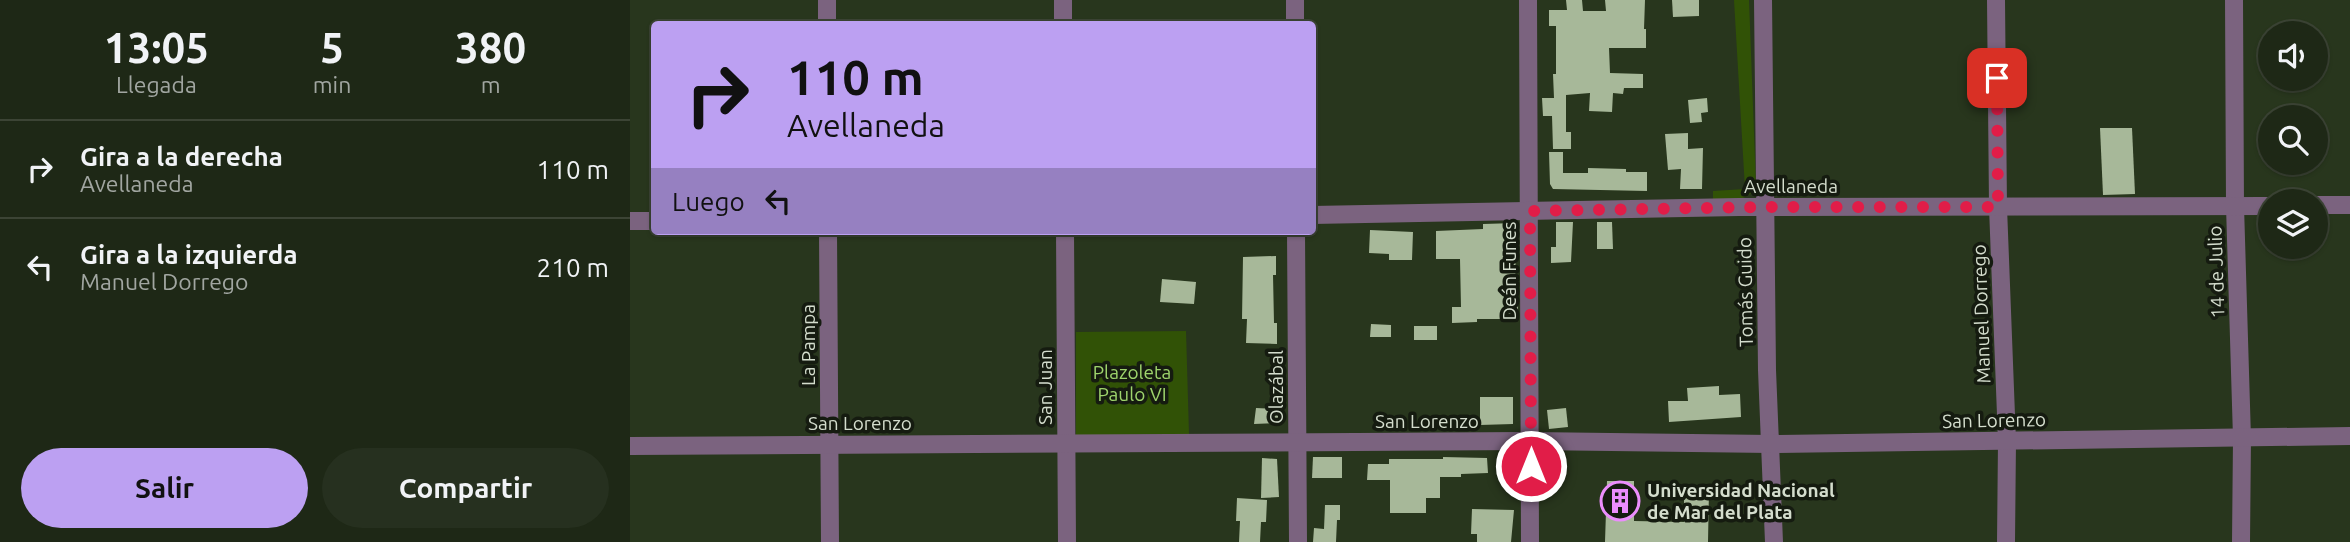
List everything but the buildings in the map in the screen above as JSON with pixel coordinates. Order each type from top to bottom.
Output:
[{"type":"street","points":[[827,0],[827,21]]},
{"type":"street","points":[[1063,0],[1063,21]]},
{"type":"street","points":[[1295,0],[1295,21]]},
{"type":"street","name":"Deán Funes","points":[[1528,0],[1530,542]]},
{"type":"street","name":"Tomás Guido","points":[[1763,0],[1765,207],[1774,542]]},
{"type":"street","name":"Manuel Dorrego","points":[[1996,0],[1998,207],[2007,442],[2006,542]]},
{"type":"street","name":"14 de Julio","points":[[2234,0],[2235,206],[2242,438],[2241,542]]},
{"type":"street","points":[[2328,205],[2350,205]]},
{"type":"street","name":"Avellaneda","points":[[1316,215],[1765,207],[2258,206]]},
{"type":"street","points":[[630,221],[651,221]]},
{"type":"street","name":"La Pampa","points":[[828,235],[830,542]]},
{"type":"street","name":"San Juan","points":[[1065,235],[1067,542]]},
{"type":"street","name":"Olazábal","points":[[1296,235],[1298,542]]},
{"type":"street","name":"San Lorenzo","points":[[630,446],[1531,441],[1771,444],[2350,436]]},
{"type":"green space","points":[[1734,0],[1749,0],[1756,186],[1744,198],[1713,200],[1713,191],[1745,189]]},
{"type":"green space","name":"Plazoleta Paulo VI","points":[[1186,331],[1189,434],[1076,436],[1076,332]]},
{"type":"place","name":"Universidad Nacional de Mar del Plata","points":[[1620,501]]},
{"type":"route","points":[[1531,466],[1530,211],[1998,207],[1997,78]]}]
